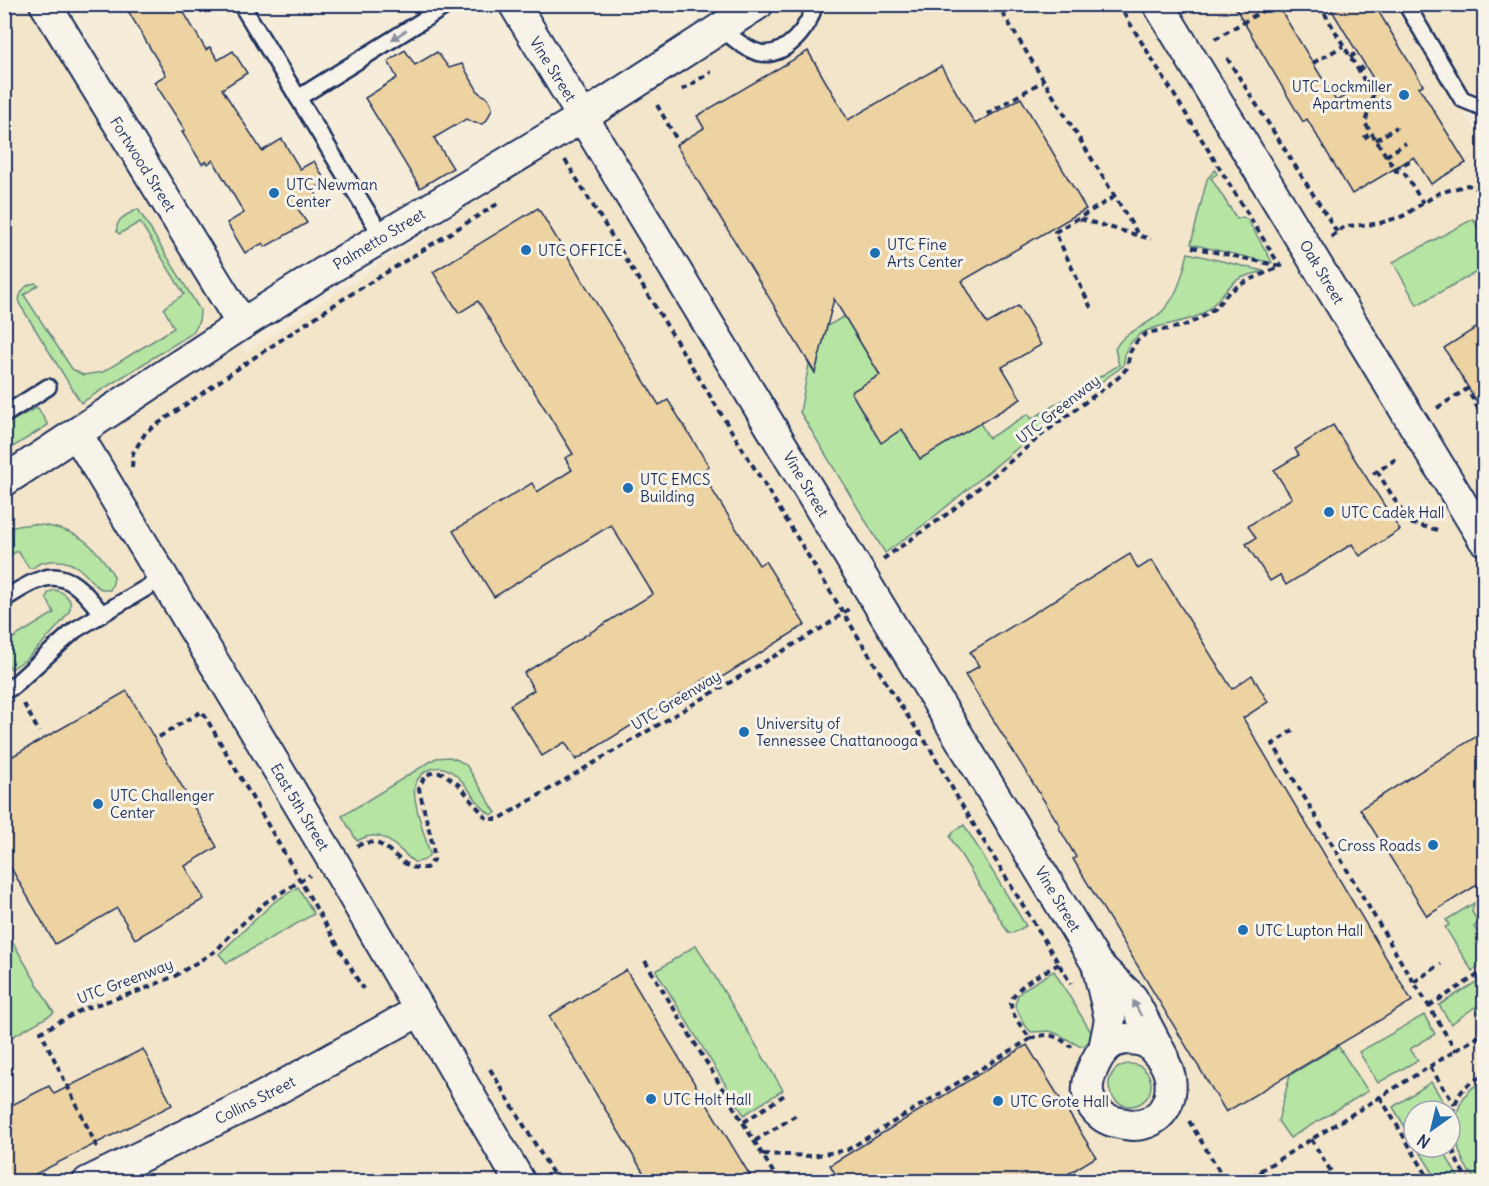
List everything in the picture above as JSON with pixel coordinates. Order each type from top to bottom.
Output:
[{"type":"street","name":"Fortwood Street","points":[[45,4],[242,324]]},
{"type":"street","name":"Vine Street","points":[[514,4],[1097,964],[1132,998],[1171,1076],[1171,1090],[1167,1105],[1159,1117],[1145,1124],[1131,1125],[1107,1119],[1091,1104],[1088,1079],[1104,1049],[1110,1019],[1097,964]]},
{"type":"street","name":"Palmetto Street","points":[[4,481],[242,324],[382,236],[550,136],[590,129],[721,28],[758,4]]},
{"type":"street","name":"Oak Street","points":[[1158,4],[1485,540]]},
{"type":"street","name":"East 5th Street","points":[[77,434],[333,861],[519,1182]]},
{"type":"street","name":"Collins Street","points":[[98,1177],[253,1102],[419,1011]]},
{"type":"street","points":[[1104,1049],[1112,1042],[1125,1039],[1134,1040],[1148,1044],[1164,1060]]},
{"type":"lane","points":[[241,4],[382,236]]},
{"type":"lane","points":[[298,98],[448,4]]},
{"type":"lane","points":[[721,28],[746,48],[762,53],[773,53],[798,37],[806,26],[814,4]]},
{"type":"lane","points":[[1406,4],[1462,99],[1477,105],[1485,94]]},
{"type":"lane","points":[[4,415],[48,387]]},
{"type":"lane","points":[[4,599],[44,578],[66,579],[79,586],[102,614]]},
{"type":"lane","points":[[4,691],[12,687],[75,630],[163,578]]},
{"type":"path","points":[[997,4],[1139,236]]},
{"type":"path","points":[[1119,4],[1280,266]]},
{"type":"path","points":[[1215,39],[1274,4]]},
{"type":"path","points":[[1319,4],[1373,95],[1365,123],[1396,171],[1405,174],[1423,203]]},
{"type":"path","points":[[1313,63],[1343,46]]},
{"type":"path","points":[[1221,49],[1337,232]]},
{"type":"path","points":[[1350,57],[1357,53]]},
{"type":"path","points":[[1358,70],[1365,66]]},
{"type":"path","points":[[675,94],[711,72]]},
{"type":"path","points":[[1365,83],[1373,80]]},
{"type":"path","points":[[987,114],[1043,81]]},
{"type":"path","points":[[648,111],[666,100]]},
{"type":"path","points":[[657,105],[678,140]]},
{"type":"path","points":[[1376,140],[1397,128]]},
{"type":"path","points":[[566,161],[590,129]]},
{"type":"path","points":[[1364,138],[1371,133]]},
{"type":"path","points":[[550,136],[900,705],[930,748],[960,802],[1077,993]]},
{"type":"path","points":[[1386,156],[1406,143]]},
{"type":"path","points":[[1395,169],[1415,158]]},
{"type":"path","name":"UTC Greenway","points":[[881,561],[950,512],[1044,433],[1119,376],[1127,368],[1130,352],[1137,341],[1147,333],[1183,326],[1199,319],[1241,284],[1309,251],[1345,226],[1377,224],[1403,216],[1438,193],[1468,185],[1477,189],[1485,199]]},
{"type":"path","points":[[1091,308],[1055,232],[1114,197]]},
{"type":"path","points":[[132,453],[146,432],[249,361],[340,301],[506,199]]},
{"type":"path","points":[[1080,219],[1152,239]]},
{"type":"path","points":[[1192,247],[1280,266]]},
{"type":"path","points":[[1434,410],[1467,389],[1485,419]]},
{"type":"path","points":[[1396,459],[1375,472],[1409,523],[1438,530]]},
{"type":"path","name":"UTC Greenway","points":[[98,1177],[41,1032],[83,1009],[175,976],[217,950],[266,902],[358,845],[378,843],[415,868],[426,868],[434,860],[433,846],[419,789],[424,777],[431,773],[443,773],[459,785],[487,819],[500,819],[827,625],[872,593]]},
{"type":"path","points":[[22,701],[39,732]]},
{"type":"path","points":[[159,737],[202,711],[363,989]]},
{"type":"path","points":[[1293,730],[1273,744],[1456,1051]]},
{"type":"path","points":[[1485,910],[1483,915],[1485,918]]},
{"type":"path","points":[[645,961],[779,1182]]},
{"type":"path","points":[[1030,1039],[1014,1014],[1011,1004],[1022,986],[1059,964]]},
{"type":"path","points":[[1414,982],[1441,964]]},
{"type":"path","points":[[1429,1006],[1485,971]]},
{"type":"path","points":[[1242,1182],[1484,1033]]},
{"type":"path","points":[[763,1154],[812,1156],[848,1150],[1030,1039],[1041,1035],[1051,1035],[1074,1048]]},
{"type":"path","points":[[1430,1066],[1451,1099]]},
{"type":"path","points":[[1457,1099],[1471,1082],[1485,1074]]},
{"type":"path","points":[[744,1122],[786,1094]]},
{"type":"path","points":[[1380,1097],[1431,1182]]},
{"type":"path","points":[[754,1141],[798,1114]]},
{"type":"path","points":[[1186,1117],[1226,1182]]},
{"type":"path","points":[[1311,1139],[1332,1173]]},
{"type":"path","points":[[1456,1159],[1471,1182]]},
{"type":"path","points":[[1260,1170],[1267,1182]]},
{"type":"shaded area","name":"University of Tennessee Chattanooga","points":[[5,5],[28,5],[245,353],[773,5],[1484,5],[1484,101],[1464,114],[1484,142],[1484,1181],[5,1182]]},
{"type":"green space","points":[[1215,170],[1217,174],[1211,178],[1237,219],[1243,217],[1248,220],[1271,263],[1191,244],[1207,179]]},
{"type":"green space","points":[[138,209],[200,310],[199,320],[191,334],[81,403],[19,303],[20,296],[28,285],[35,283],[38,285],[24,295],[72,369],[83,375],[103,372],[174,328],[164,309],[184,294],[140,222],[119,234],[117,232],[120,220]]},
{"type":"green space","points":[[1473,219],[1484,239],[1484,268],[1417,305],[1393,262]]},
{"type":"green space","points":[[1188,253],[1264,271],[1237,280],[1206,312],[1152,328],[1139,335],[1126,350],[1123,366],[1073,402],[929,521],[885,553],[800,412],[809,364],[818,359],[827,326],[845,316],[880,375],[882,442],[902,429],[980,423],[989,438],[1028,414],[1032,419],[1119,365],[1115,349],[1118,344],[1129,334],[1157,317],[1164,309],[1179,284]]},
{"type":"green space","points":[[36,408],[48,425],[5,452],[10,422]]},
{"type":"green space","points":[[33,524],[72,533],[90,545],[114,576],[110,590],[101,589],[76,566],[68,563],[48,561],[29,568],[18,551],[5,558],[5,530]]},
{"type":"green space","points":[[54,590],[61,592],[69,599],[71,605],[68,614],[26,659],[11,669],[5,660],[5,643],[54,613],[46,597]]},
{"type":"green space","points":[[449,757],[467,766],[496,813],[491,815],[485,810],[451,771],[434,768],[419,777],[414,791],[430,854],[427,858],[414,862],[389,841],[377,836],[368,836],[357,841],[342,816],[436,758]]},
{"type":"green space","points":[[964,825],[1026,926],[1013,933],[1008,932],[950,837],[954,831]]},
{"type":"green space","points":[[298,887],[314,914],[227,963],[219,954],[274,902]]},
{"type":"green space","points":[[1474,903],[1472,912],[1479,923],[1474,927],[1484,943],[1484,964],[1472,971],[1445,927],[1449,925],[1446,920]]},
{"type":"green space","points":[[5,929],[54,1013],[4,1041]]},
{"type":"green space","points":[[696,945],[783,1090],[744,1115],[656,971]]},
{"type":"green space","points":[[1054,971],[1091,1032],[1091,1039],[1084,1046],[1079,1046],[1049,1031],[1031,1032],[1024,1024],[1015,1005],[1018,995],[1024,989]]},
{"type":"green space","points":[[1484,977],[1484,1018],[1475,1007],[1451,1024],[1439,1005]]},
{"type":"green space","points":[[1424,1015],[1435,1034],[1410,1049],[1418,1060],[1378,1083],[1359,1052]]},
{"type":"green space","points":[[1338,1046],[1368,1091],[1290,1138],[1278,1121],[1290,1075]]},
{"type":"green space","points":[[1130,1064],[1145,1070],[1151,1085],[1145,1100],[1130,1106],[1115,1100],[1109,1085],[1115,1070]]},
{"type":"green space","points":[[1484,1081],[1484,1181],[1477,1181],[1468,1170],[1462,1157],[1462,1100],[1471,1089]]},
{"type":"green space","points":[[1431,1082],[1442,1099],[1405,1099]]},
{"type":"green space","points":[[1402,1101],[1402,1122],[1393,1107]]},
{"type":"green space","points":[[1424,1159],[1448,1159],[1460,1181],[1438,1181]]},
{"type":"building","points":[[124,4],[179,4],[206,50],[210,47],[218,60],[233,51],[247,73],[222,89],[262,151],[282,139],[300,169],[314,161],[326,182],[313,189],[318,197],[298,209],[307,223],[265,247],[263,243],[245,253],[227,223],[244,213],[213,160],[208,164],[206,161],[202,164],[182,132],[185,130],[154,82],[166,75]]},
{"type":"building","points":[[1233,4],[1277,4],[1336,101],[1374,80],[1328,4],[1374,4],[1423,85],[1419,87],[1466,163],[1431,184],[1414,157],[1352,194],[1307,119],[1303,122]]},
{"type":"building","points":[[405,50],[415,65],[437,52],[449,68],[462,64],[479,93],[487,97],[491,103],[492,109],[487,120],[482,124],[466,119],[434,138],[453,168],[420,188],[365,98],[397,78],[388,61]]},
{"type":"building","name":"UTC Fine Arts Center","points":[[808,51],[848,120],[941,66],[975,124],[1021,98],[1086,209],[962,281],[987,324],[1018,306],[1041,345],[1002,367],[1021,399],[920,459],[902,429],[881,443],[851,392],[880,375],[834,299],[815,373],[676,145],[704,128],[697,116]]},
{"type":"building","name":"UTC EMCS Building","points":[[538,208],[659,405],[668,400],[709,466],[701,472],[759,565],[765,561],[805,625],[711,684],[707,678],[576,760],[565,742],[542,756],[510,705],[534,690],[524,673],[653,594],[611,525],[494,597],[453,531],[532,483],[537,492],[572,470],[565,458],[573,454],[478,301],[459,313],[433,272]]},
{"type":"building","points":[[1485,322],[1485,415],[1444,348]]},
{"type":"building","name":"UTC Cadek Hall","points":[[1333,425],[1400,530],[1360,556],[1352,544],[1286,585],[1280,575],[1270,581],[1246,544],[1256,538],[1248,526],[1292,498],[1274,470],[1299,455],[1295,449]]},
{"type":"building","points":[[1130,554],[1138,569],[1152,560],[1232,689],[1252,675],[1268,702],[1243,718],[1412,1001],[1226,1112],[1073,859],[1076,857],[1059,828],[1060,826],[965,675],[979,666],[970,652]]},
{"type":"building","name":"UTC Challenger Center","points":[[127,691],[217,847],[185,866],[204,899],[135,939],[117,908],[55,944],[4,856],[4,761]]},
{"type":"building","name":"Cross Roads","points":[[1485,731],[1485,880],[1427,916],[1360,809]]},
{"type":"building","name":"UTC Holt Hall","points":[[626,970],[754,1182],[649,1182],[549,1016]]},
{"type":"building","name":"UTC Grote Hall","points":[[1027,1045],[1096,1157],[1055,1182],[840,1182],[830,1165]]},
{"type":"building","points":[[143,1049],[172,1105],[20,1182],[4,1182],[4,1109],[49,1086],[54,1094]]},
{"type":"place","name":"UTC Lockmiller Apartments","points":[[1404,95]]},
{"type":"place","name":"UTC Newman Center","points":[[274,193]]},
{"type":"place","name":"UTC OFFICE","points":[[526,250]]},
{"type":"place","name":"UTC Fine Arts Center","points":[[875,253]]},
{"type":"place","name":"UTC EMCS Building","points":[[628,488]]},
{"type":"place","name":"UTC Cadek Hall","points":[[1329,512]]},
{"type":"place","name":"University of Tennessee Chattanooga","points":[[744,732]]},
{"type":"place","name":"UTC Challenger Center","points":[[98,804]]},
{"type":"place","name":"Cross Roads","points":[[1433,845]]},
{"type":"place","name":"UTC Lupton Hall","points":[[1243,930]]},
{"type":"place","name":"UTC Holt Hall","points":[[651,1099]]},
{"type":"place","name":"UTC Grote Hall","points":[[998,1101]]}]
